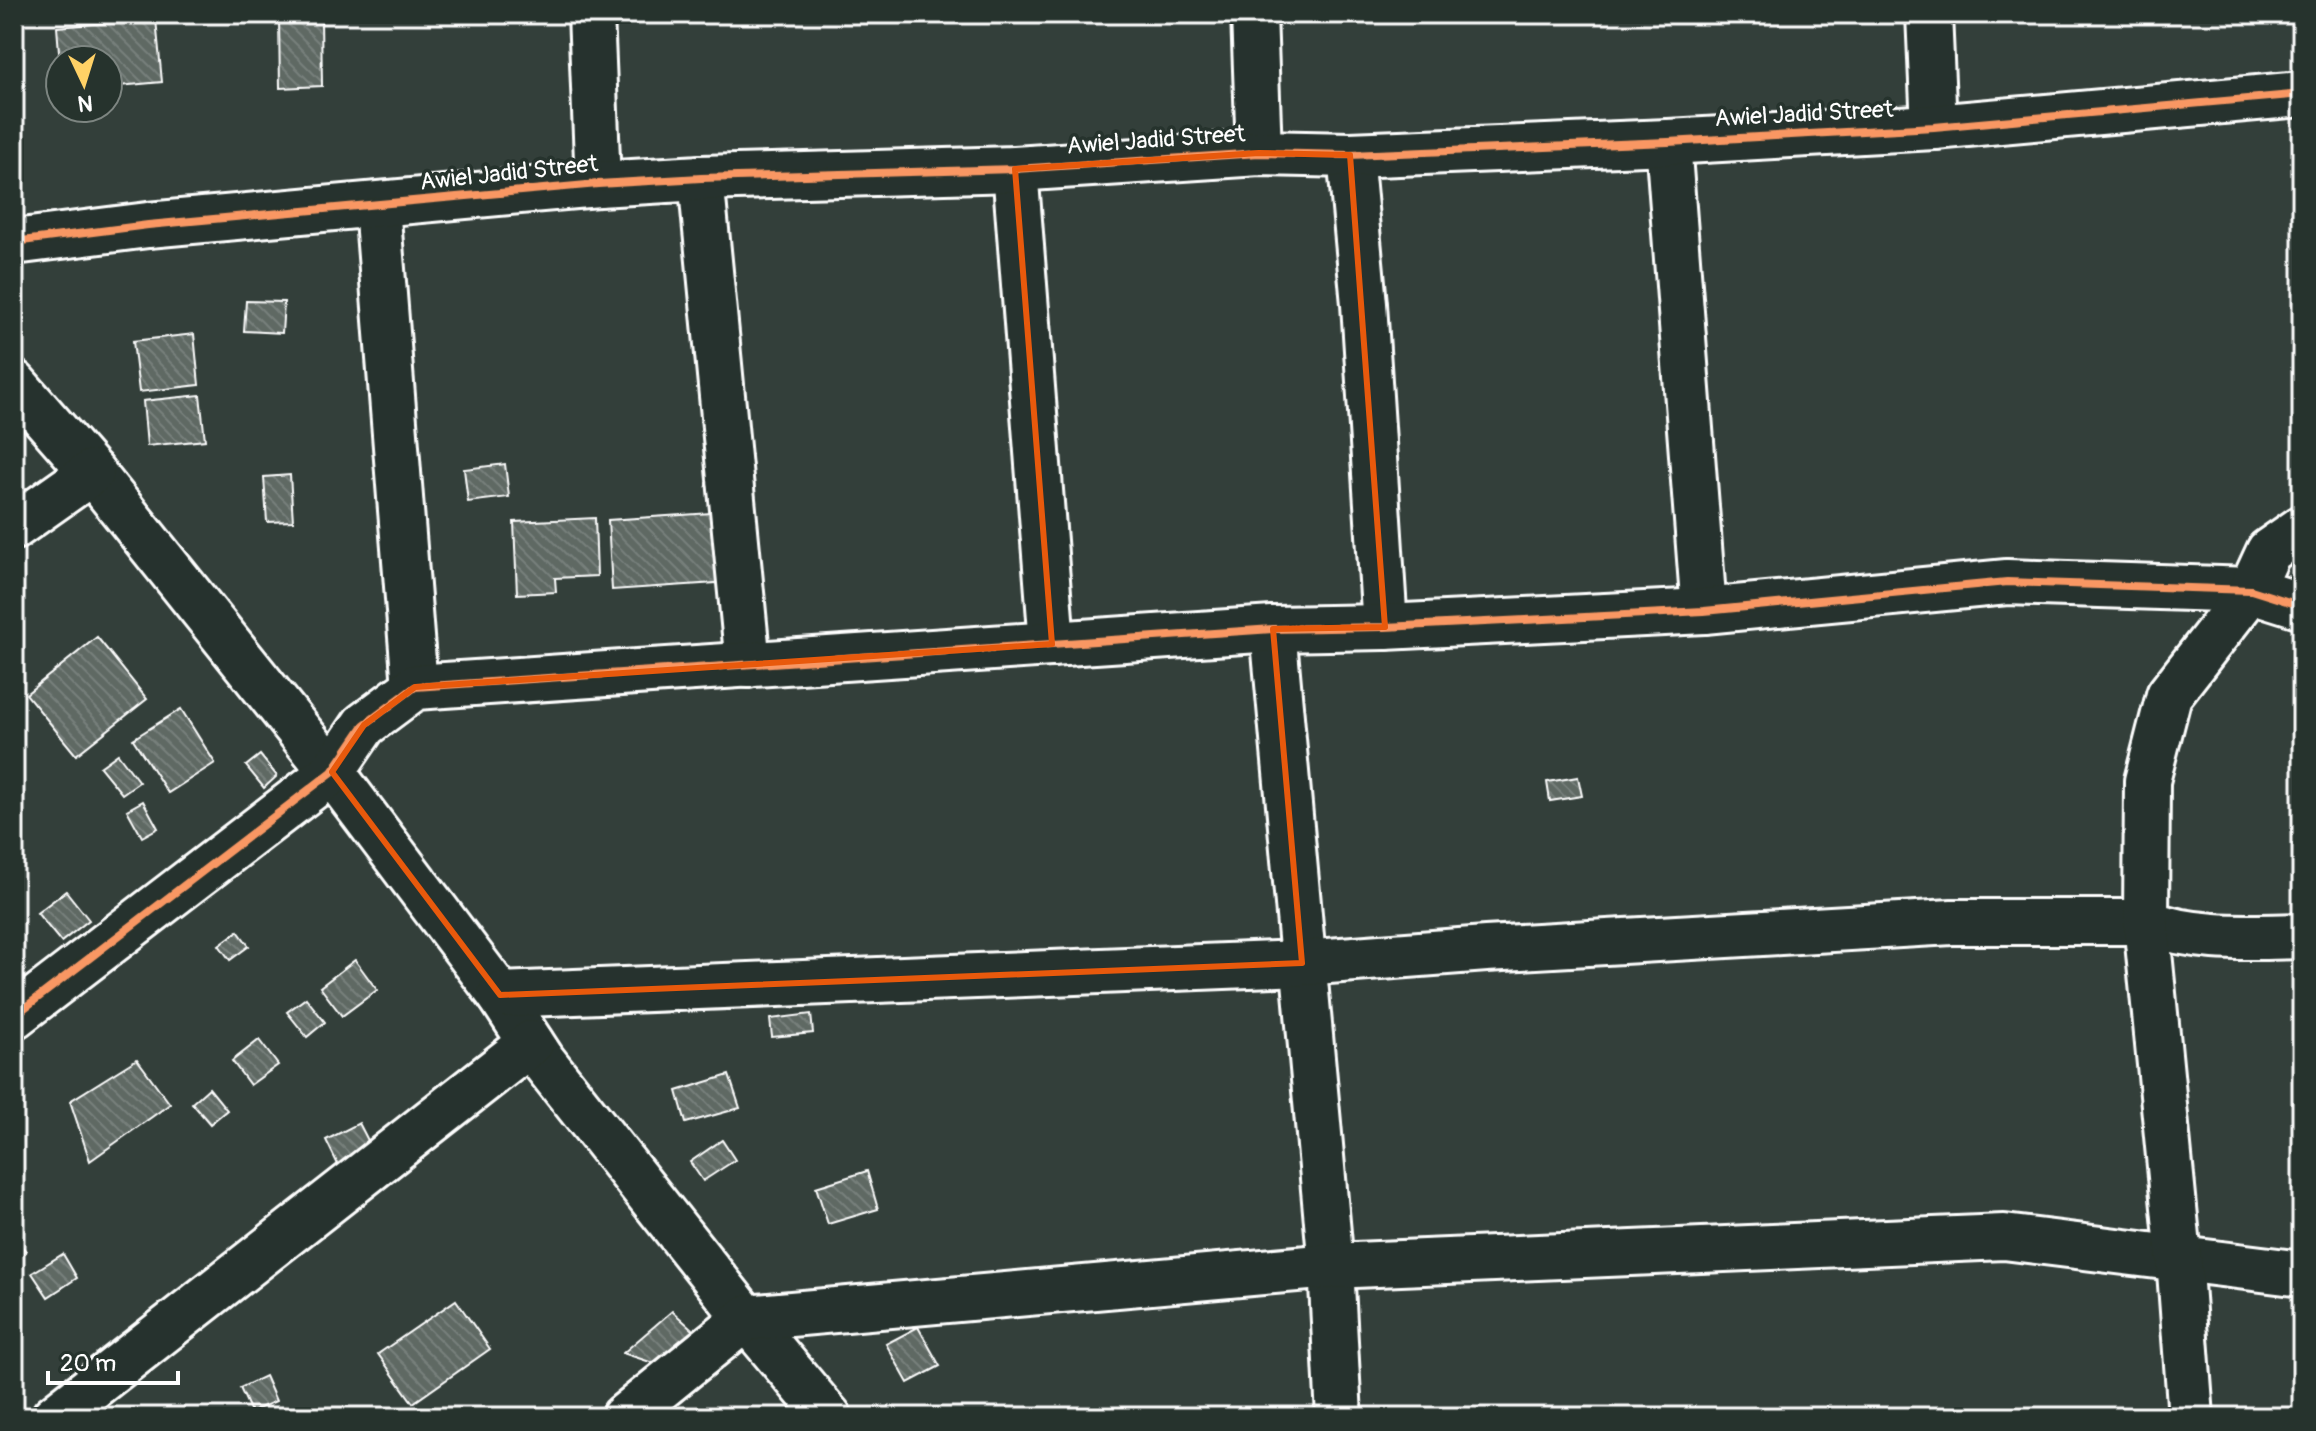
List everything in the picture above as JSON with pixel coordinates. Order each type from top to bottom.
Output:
[{"type":"street","points":[[591,14],[598,184]]},
{"type":"street","points":[[1254,14],[1259,153]]},
{"type":"street","points":[[1929,14],[1934,127]]},
{"type":"street","name":"Awiel Jadid Street","points":[[14,242],[148,225],[598,184],[1015,169],[1259,153],[1350,155],[1668,142],[1934,127],[2302,94]]},
{"type":"street","points":[[1668,142],[1704,611]]},
{"type":"street","points":[[1350,155],[1364,304],[1385,627]]},
{"type":"street","points":[[1015,169],[1052,644]]},
{"type":"street","points":[[701,178],[748,665]]},
{"type":"street","points":[[377,206],[415,687]]},
{"type":"street","points":[[14,383],[92,472],[332,772],[500,995],[531,1043],[746,1318],[829,1417]]},
{"type":"street","points":[[14,527],[92,472]]},
{"type":"street","points":[[2191,1417],[2179,1258],[2146,922],[2147,781],[2169,695],[2251,590],[2269,551],[2302,528]]},
{"type":"street","points":[[14,1016],[332,772],[364,725],[415,687],[1273,629],[1385,627],[1704,611],[2007,582],[2251,590],[2302,606]]},
{"type":"street","points":[[1273,629],[1331,1266],[1339,1417]]},
{"type":"street","points":[[500,995],[1302,963],[1952,922],[2146,922],[2172,932],[2224,937],[2302,936]]},
{"type":"street","points":[[54,1417],[531,1043]]},
{"type":"street","points":[[624,1417],[746,1318],[1331,1266],[2004,1237],[2302,1274]]},
{"type":"highlighted area","points":[[1259,153],[1350,155],[1385,627],[1273,629],[1302,963],[500,995],[332,772],[364,725],[415,687],[1052,644],[1015,169]]},
{"type":"building","points":[[321,18],[322,86],[280,88],[279,19]]},
{"type":"building","points":[[156,19],[162,82],[124,86],[124,44],[58,44],[57,27]]},
{"type":"building","points":[[246,301],[284,302],[282,333],[244,331]]},
{"type":"building","points":[[194,334],[199,385],[139,392],[133,341]]},
{"type":"building","points":[[200,395],[205,440],[147,446],[143,401]]},
{"type":"building","points":[[505,464],[509,497],[468,502],[464,469]]},
{"type":"building","points":[[290,475],[293,521],[267,522],[264,477]]},
{"type":"building","points":[[726,512],[731,582],[612,590],[608,520]]},
{"type":"building","points":[[595,518],[597,576],[555,578],[556,592],[517,594],[514,522]]},
{"type":"building","points":[[97,637],[147,699],[76,755],[26,694]]},
{"type":"building","points":[[181,709],[215,763],[168,793],[133,739]]},
{"type":"building","points":[[118,754],[139,782],[122,794],[100,767]]},
{"type":"building","points":[[260,755],[277,776],[264,788],[246,766]]},
{"type":"building","points":[[1578,777],[1582,796],[1550,801],[1547,782]]},
{"type":"building","points":[[143,801],[158,828],[142,837],[127,810]]},
{"type":"building","points":[[66,891],[89,920],[61,942],[37,913]]},
{"type":"building","points":[[238,931],[249,946],[230,960],[219,945]]},
{"type":"building","points":[[355,960],[377,990],[342,1016],[320,987]]},
{"type":"building","points":[[306,998],[325,1022],[307,1037],[287,1012]]},
{"type":"building","points":[[811,1014],[813,1033],[772,1037],[770,1019]]},
{"type":"building","points":[[259,1040],[278,1065],[250,1085],[232,1061]]},
{"type":"building","points":[[137,1059],[170,1104],[90,1161],[70,1101]]},
{"type":"building","points":[[729,1075],[740,1108],[686,1123],[677,1091]]},
{"type":"building","points":[[209,1088],[227,1110],[210,1124],[192,1103]]},
{"type":"building","points":[[359,1123],[376,1156],[342,1173],[326,1140]]},
{"type":"building","points":[[722,1140],[735,1160],[703,1181],[690,1162]]},
{"type":"building","points":[[867,1171],[878,1209],[828,1224],[816,1187]]},
{"type":"building","points":[[14,1237],[26,1251],[14,1260]]},
{"type":"building","points":[[63,1254],[77,1278],[48,1297],[32,1273]]},
{"type":"building","points":[[456,1300],[490,1349],[413,1403],[378,1354]]},
{"type":"building","points":[[672,1311],[701,1337],[665,1367],[623,1353]]},
{"type":"building","points":[[918,1327],[940,1366],[908,1383],[886,1344]]},
{"type":"building","points":[[265,1376],[276,1401],[251,1412],[240,1388]]},
{"type":"cycle path","points":[[14,242],[148,225],[598,184],[1015,169],[1259,153],[1350,155],[1668,142],[1934,127],[2302,94]]},
{"type":"cycle path","points":[[14,1016],[332,772],[364,725],[415,687],[1273,629],[1385,627],[1704,611],[2007,582],[2251,590],[2302,606]]}]
